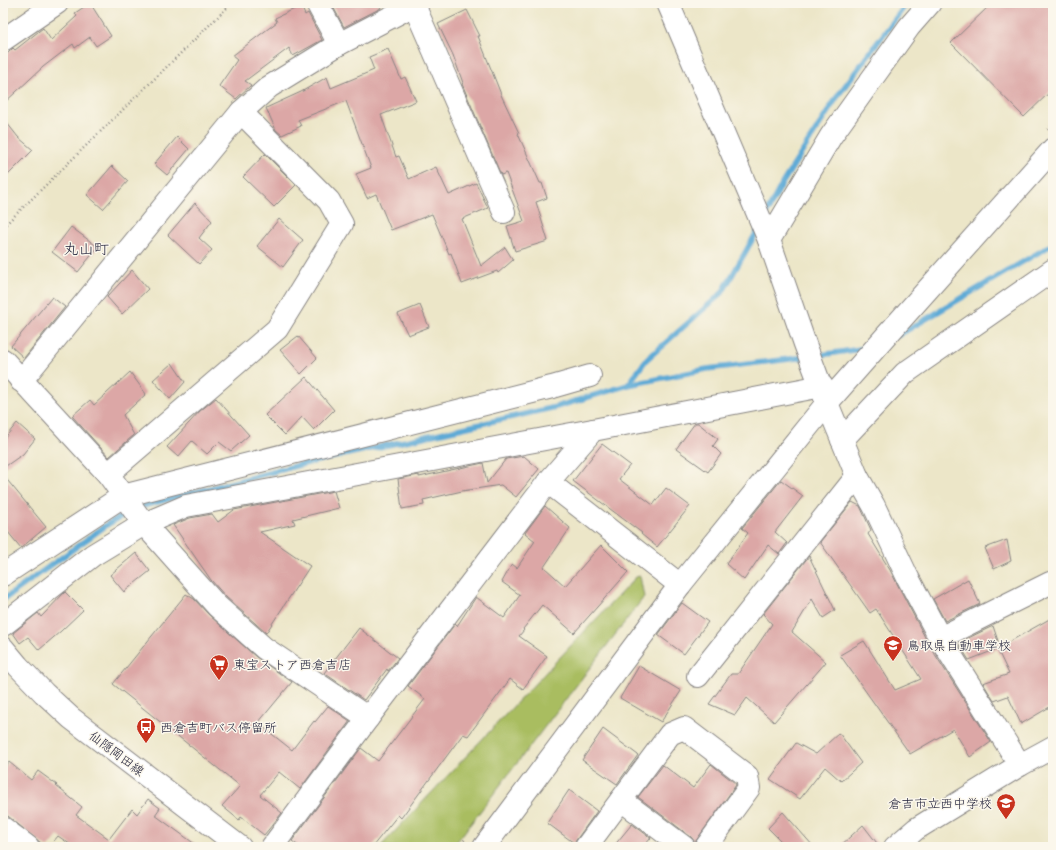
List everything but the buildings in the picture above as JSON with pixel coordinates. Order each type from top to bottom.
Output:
[{"type":"main road","points":[[3,40],[57,3]]},
{"type":"main road","points":[[317,3],[339,44]]},
{"type":"main road","points":[[668,3],[767,235],[805,344],[857,476],[874,506],[908,578],[940,638],[1020,765]]},
{"type":"main road","points":[[767,235],[831,136],[909,27],[930,3]]},
{"type":"main road","points":[[21,381],[241,112],[269,87],[339,44],[416,4],[504,212]]},
{"type":"main road","points":[[108,474],[277,329],[342,224],[329,201],[241,112]]},
{"type":"main road","points":[[3,625],[93,555],[144,524],[186,506],[821,386],[862,363],[1053,149]]},
{"type":"main road","points":[[842,440],[905,373],[1053,270]]},
{"type":"main road","points":[[3,360],[108,474],[144,524],[217,606],[258,642],[368,718]]},
{"type":"main road","points":[[3,575],[123,496],[590,376]]},
{"type":"main road","points":[[484,847],[680,585],[821,386]]},
{"type":"main road","points":[[272,847],[368,718],[548,482],[593,430]]},
{"type":"main road","points":[[698,676],[857,476]]},
{"type":"main road","points":[[548,482],[680,585]]},
{"type":"main road","points":[[940,638],[1050,583]]},
{"type":"main road","name":"仙隠岡田線","points":[[3,648],[44,693],[71,718],[240,847]]},
{"type":"main road","points":[[586,847],[670,734],[684,728],[747,776],[749,788],[706,847]]},
{"type":"main road","points":[[895,847],[916,829],[1020,765],[1053,747]]},
{"type":"main road","points":[[621,800],[684,847]]},
{"type":"main road","points":[[3,828],[28,847]]},
{"type":"path","points":[[3,227],[232,3]]},
{"type":"green space","points":[[640,576],[644,597],[453,847],[380,847],[636,577]]},
{"type":"waterway","points":[[765,216],[783,182],[839,94],[907,3]]},
{"type":"waterway","points":[[628,385],[646,360],[722,293],[759,228]]},
{"type":"waterway","points":[[899,335],[1053,244]]},
{"type":"waterway","points":[[814,356],[867,348]]},
{"type":"waterway","points":[[138,507],[299,465],[556,407],[628,385],[707,369],[806,357]]},
{"type":"waterway","points":[[3,600],[108,524],[131,511]]},
{"type":"place","name":"鳥取県自動車学校","points":[[893,662]]},
{"type":"place","name":"東宝ストア西倉吉店","points":[[219,681]]},
{"type":"place","name":"西倉吉町バス停留所","points":[[146,744]]},
{"type":"place","name":"倉吉市立西中学校","points":[[1006,820]]},
{"type":"district","name":"丸山町","points":[[86,249]]}]
